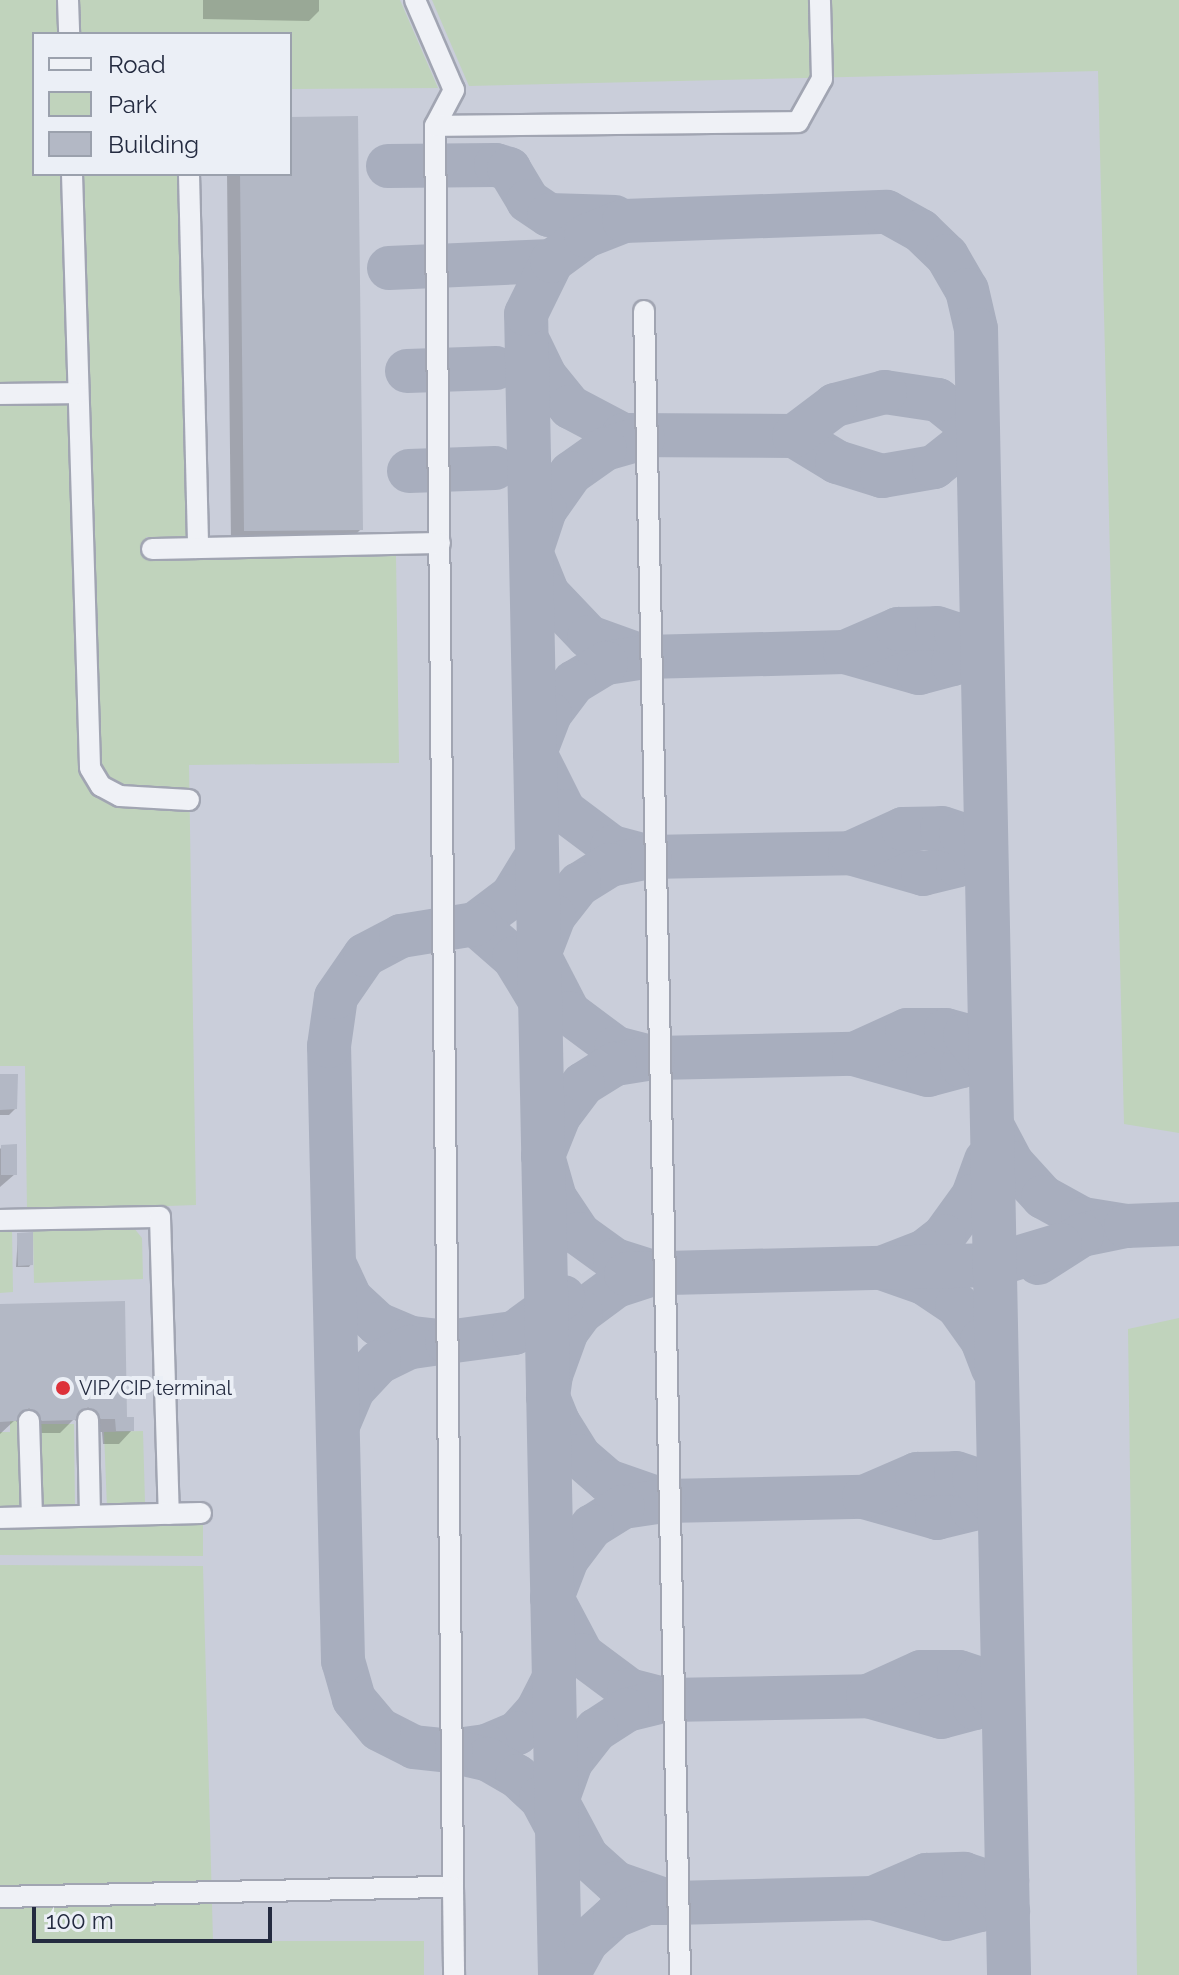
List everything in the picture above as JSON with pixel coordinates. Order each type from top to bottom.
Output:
[{"type":"lane","points":[[68,0],[69,32]]},
{"type":"lane","points":[[415,0],[454,90],[435,126],[454,1975]]},
{"type":"lane","points":[[435,126],[798,122],[822,79],[820,0]]},
{"type":"lane","points":[[72,176],[90,768],[101,786],[120,796],[189,800]]},
{"type":"lane","points":[[189,176],[198,548]]},
{"type":"lane","points":[[644,311],[680,1975]]},
{"type":"lane","points":[[0,394],[77,393]]},
{"type":"lane","points":[[152,549],[440,543]]},
{"type":"lane","points":[[0,1220],[160,1217],[169,1514]]},
{"type":"lane","points":[[88,1420],[90,1515]]},
{"type":"lane","points":[[29,1421],[32,1517]]},
{"type":"lane","points":[[0,1518],[201,1513]]},
{"type":"lane","points":[[0,1897],[453,1887]]},
{"type":"shaded area","points":[[0,0],[1179,0],[1179,1975],[0,1975]]},
{"type":"green space","points":[[0,0],[400,0],[438,88],[292,89],[292,32],[32,32],[32,176],[183,176],[191,537],[146,537],[146,560],[396,556],[399,763],[189,765],[196,1205],[27,1211],[25,1066],[0,1066]]},
{"type":"green space","points":[[432,0],[1179,0],[1179,1133],[1124,1124],[1098,71],[469,86]]},
{"type":"green space","points":[[134,1228],[142,1238],[143,1279],[34,1283],[33,1229]]},
{"type":"green space","points":[[0,1229],[12,1229],[13,1292],[0,1293]]},
{"type":"green space","points":[[1179,1318],[1179,1975],[1137,1975],[1128,1329]]},
{"type":"green space","points":[[10,1421],[21,1421],[24,1507],[0,1506],[0,1432],[10,1432]]},
{"type":"green space","points":[[38,1424],[74,1424],[75,1510],[39,1510]]},
{"type":"green space","points":[[143,1431],[145,1503],[107,1508],[104,1432]]},
{"type":"green space","points":[[203,1522],[203,1556],[0,1555],[0,1526]]},
{"type":"green space","points":[[0,1565],[203,1566],[213,1941],[424,1941],[424,1975],[0,1975]]},
{"type":"building","points":[[358,116],[363,530],[244,531],[240,176],[292,176],[292,117]]},
{"type":"building","points":[[0,1074],[18,1074],[17,1109],[0,1110]]},
{"type":"building","points":[[17,1144],[17,1175],[1,1175],[1,1145]]},
{"type":"building","points":[[33,1232],[33,1265],[18,1266],[17,1233]]},
{"type":"building","name":"VIP/CIP terminal","points":[[125,1301],[127,1417],[134,1417],[134,1431],[116,1431],[115,1419],[101,1419],[88,1407],[75,1420],[42,1421],[29,1408],[16,1421],[0,1422],[0,1304]]},
{"type":"taxiway","points":[[388,166],[496,165],[509,169],[528,201],[549,215],[615,217]]},
{"type":"taxiway","points":[[560,1975],[526,314],[552,261],[586,236],[624,221],[887,212],[921,231],[947,256],[967,290],[976,329],[1009,1975]]},
{"type":"taxiway","points":[[389,268],[552,261]]},
{"type":"taxiway","points":[[530,345],[545,376],[570,407],[623,435],[794,436],[837,462],[882,476],[934,467],[978,432],[938,400],[885,392],[835,405],[794,436]]},
{"type":"taxiway","points":[[407,371],[496,368]]},
{"type":"taxiway","points":[[643,438],[605,449],[571,473],[545,510],[531,552],[548,594],[589,637],[645,657],[845,652],[919,673],[953,664],[981,633]]},
{"type":"taxiway","points":[[409,471],[495,468]]},
{"type":"taxiway","points":[[845,652],[898,629],[937,628],[956,634],[982,666]]},
{"type":"taxiway","points":[[645,657],[606,663],[574,682],[550,714],[535,753],[564,811],[612,847],[650,857],[850,853],[923,874],[958,865],[985,835]]},
{"type":"taxiway","points":[[850,853],[903,829],[942,828],[961,834],[986,867]]},
{"type":"taxiway","points":[[537,855],[512,896],[475,924],[514,958],[540,1001]]},
{"type":"taxiway","points":[[650,857],[610,865],[579,884],[554,916],[539,955],[569,1013],[616,1048],[655,1058],[854,1054],[928,1075],[962,1066],[989,1036]]},
{"type":"taxiway","points":[[451,1751],[414,1747],[379,1729],[354,1699],[343,1661],[329,1046],[336,997],[365,955],[401,936],[475,924]]},
{"type":"taxiway","points":[[854,1054],[907,1030],[946,1030],[965,1035],[990,1067]]},
{"type":"taxiway","points":[[653,1058],[615,1064],[583,1084],[559,1116],[543,1156],[555,1198],[579,1234],[615,1260],[656,1273]]},
{"type":"taxiway","points":[[993,1127],[1012,1163],[1043,1197],[1083,1219],[1126,1226],[1082,1235],[1038,1263]]},
{"type":"taxiway","points":[[986,1160],[973,1196],[944,1236],[925,1251],[881,1268],[924,1283],[957,1305],[982,1340],[993,1368]]},
{"type":"taxiway","points":[[1126,1226],[1179,1224]]},
{"type":"taxiway","points":[[626,1274],[994,1265],[1060,1245]]},
{"type":"taxiway","points":[[334,1263],[350,1298],[378,1324],[411,1338],[447,1342],[410,1347],[379,1362],[353,1390],[339,1423]]},
{"type":"taxiway","points":[[656,1273],[616,1286],[581,1312],[567,1331],[551,1375],[548,1397],[558,1422],[579,1456],[608,1481],[665,1501],[864,1497],[937,1518],[972,1509],[999,1479]]},
{"type":"taxiway","points":[[447,1342],[514,1333],[563,1297]]},
{"type":"taxiway","points":[[864,1497],[917,1474],[956,1473],[974,1479],[999,1510]]},
{"type":"taxiway","points":[[664,1501],[623,1507],[592,1526],[567,1559],[552,1598],[582,1655],[629,1690],[668,1700],[868,1696],[941,1717],[975,1708],[1003,1679]]},
{"type":"taxiway","points":[[868,1696],[921,1672],[959,1672],[978,1678],[1003,1708]]},
{"type":"taxiway","points":[[554,1678],[538,1710],[517,1733],[486,1746],[451,1751],[487,1759],[517,1776],[541,1798],[557,1828]]},
{"type":"taxiway","points":[[668,1700],[627,1710],[596,1730],[571,1762],[557,1801],[587,1857],[616,1883],[673,1903],[873,1898],[946,1919],[980,1910],[1007,1881]]},
{"type":"taxiway","points":[[873,1898],[926,1875],[964,1874],[983,1880],[1008,1911]]},
{"type":"taxiway","points":[[568,1975],[586,1942],[615,1916],[648,1903],[670,1903]]},
{"type":"place","name":"VIP/CIP terminal","points":[[63,1388]]}]
